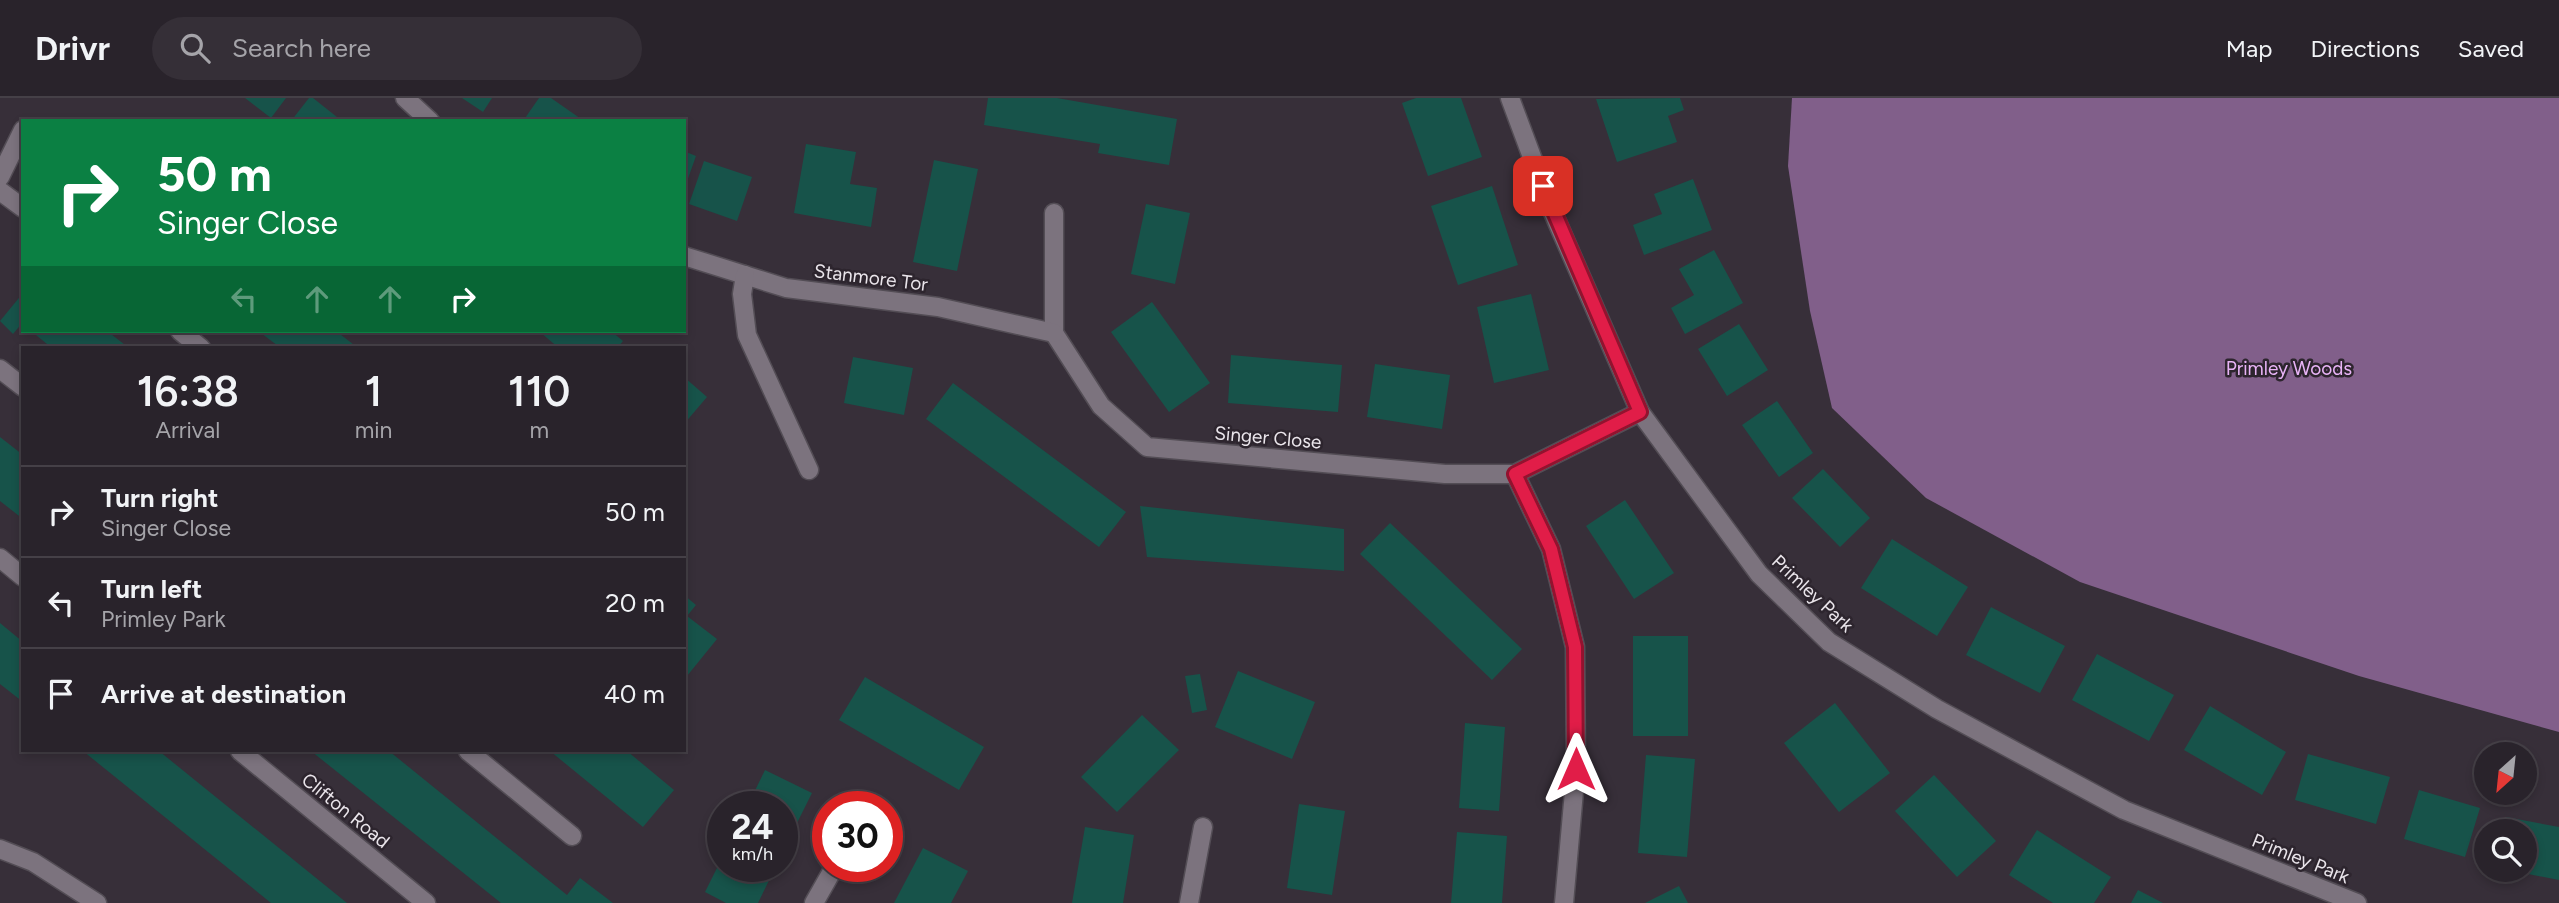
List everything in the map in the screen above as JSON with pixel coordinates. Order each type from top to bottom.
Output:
[{"type":"street","points":[[405,98],[428,119]]},
{"type":"street","name":"Primley Park","points":[[1510,98],[1551,208],[1640,412],[1759,574],[1829,642],[1937,709],[2123,810],[2357,903]]},
{"type":"street","points":[[0,177],[21,133]]},
{"type":"street","points":[[0,191],[21,207]]},
{"type":"street","points":[[1054,213],[1054,333]]},
{"type":"street","name":"Stanmore Tor","points":[[686,257],[786,288],[938,307],[1054,333]]},
{"type":"street","points":[[745,275],[742,294],[747,335],[809,470]]},
{"type":"street","points":[[182,333],[199,346]]},
{"type":"street","name":"Singer Close","points":[[1054,333],[1101,406],[1147,447],[1445,474],[1515,474],[1640,412]]},
{"type":"street","points":[[0,369],[21,385]]},
{"type":"street","points":[[1515,474],[1551,549],[1575,647],[1576,769],[1564,903]]},
{"type":"street","points":[[0,558],[21,575]]},
{"type":"street","name":"Clifton Road","points":[[241,752],[426,903]]},
{"type":"street","points":[[469,752],[572,836]]},
{"type":"street","points":[[1189,903],[1203,827]]},
{"type":"street","points":[[0,849],[33,862],[97,903]]},
{"type":"street","points":[[814,903],[826,882]]},
{"type":"green space","name":"Primley Woods","points":[[1792,98],[2559,98],[2559,732],[2359,676],[2080,582],[1926,498],[1832,408],[1810,311],[1788,166]]},
{"type":"building","points":[[245,98],[286,98],[271,118]]},
{"type":"building","points":[[309,98],[313,98],[339,119],[293,119]]},
{"type":"building","points":[[462,98],[492,98],[483,112]]},
{"type":"building","points":[[539,98],[551,98],[581,119],[524,119]]},
{"type":"building","points":[[988,98],[1057,98],[1177,119],[1169,165],[1098,153],[1100,144],[984,125]]},
{"type":"building","points":[[1416,98],[1461,98],[1482,157],[1428,176],[1402,103]]},
{"type":"building","points":[[1680,98],[1684,110],[1668,116],[1677,142],[1617,162],[1596,99]]},
{"type":"building","points":[[806,144],[856,152],[850,184],[877,188],[871,227],[794,213]]},
{"type":"building","points":[[686,152],[696,156],[686,184]]},
{"type":"building","points":[[934,160],[978,169],[957,271],[913,262]]},
{"type":"building","points":[[704,161],[752,177],[737,221],[689,204]]},
{"type":"building","points":[[1693,179],[1712,230],[1644,255],[1633,225],[1662,214],[1654,194]]},
{"type":"building","points":[[1492,186],[1518,265],[1458,285],[1431,206]]},
{"type":"building","points":[[1146,204],[1190,213],[1175,284],[1131,274]]},
{"type":"building","points":[[1714,250],[1743,303],[1685,334],[1671,308],[1694,295],[1679,269]]},
{"type":"building","points":[[1531,294],[1549,370],[1494,383],[1477,307]]},
{"type":"building","points":[[21,295],[21,324],[13,334],[0,321]]},
{"type":"building","points":[[1152,302],[1210,383],[1169,412],[1111,332]]},
{"type":"building","points":[[1739,324],[1768,370],[1727,396],[1698,349]]},
{"type":"building","points":[[33,333],[110,333],[126,346],[50,346]]},
{"type":"building","points":[[261,333],[339,333],[355,346],[278,346]]},
{"type":"building","points":[[541,333],[613,333],[623,341],[619,346],[557,346]]},
{"type":"building","points":[[1231,355],[1342,365],[1338,412],[1228,403]]},
{"type":"building","points":[[853,357],[913,368],[904,415],[844,403]]},
{"type":"building","points":[[1375,364],[1450,375],[1442,429],[1367,417]]},
{"type":"building","points":[[686,379],[707,397],[686,422]]},
{"type":"building","points":[[953,383],[1126,512],[1099,547],[926,419]]},
{"type":"building","points":[[1777,401],[1813,453],[1779,477],[1742,425]]},
{"type":"building","points":[[0,437],[21,453],[21,517],[0,501]]},
{"type":"building","points":[[1823,469],[1870,518],[1840,547],[1792,498]]},
{"type":"building","points":[[1625,500],[1674,573],[1634,599],[1586,526]]},
{"type":"building","points":[[1140,506],[1344,529],[1344,571],[1147,557]]},
{"type":"building","points":[[1390,523],[1522,649],[1492,680],[1360,554]]},
{"type":"building","points":[[1892,539],[1968,587],[1937,636],[1861,588]]},
{"type":"building","points":[[686,597],[696,605],[687,616],[717,639],[687,676]]},
{"type":"building","points":[[1991,607],[2065,646],[2040,693],[1966,655]]},
{"type":"building","points":[[0,623],[21,640],[21,700],[0,684]]},
{"type":"building","points":[[1633,636],[1688,636],[1688,736],[1633,736]]},
{"type":"building","points":[[2097,654],[2174,695],[2149,741],[2072,700]]},
{"type":"building","points":[[1238,671],[1315,702],[1292,759],[1215,727]]},
{"type":"building","points":[[1200,674],[1207,710],[1192,713],[1185,676]]},
{"type":"building","points":[[865,677],[984,747],[959,790],[839,720]]},
{"type":"building","points":[[1835,703],[1890,773],[1839,812],[1784,743]]},
{"type":"building","points":[[2210,706],[2286,752],[2262,795],[2184,750]]},
{"type":"building","points":[[1142,715],[1179,750],[1117,812],[1081,777]]},
{"type":"building","points":[[1465,723],[1505,727],[1499,811],[1459,808]]},
{"type":"building","points":[[84,752],[160,752],[347,903],[271,903]]},
{"type":"building","points":[[312,752],[390,752],[567,895],[580,878],[613,903],[501,903]]},
{"type":"building","points":[[551,752],[628,752],[674,790],[643,827]]},
{"type":"building","points":[[2308,754],[2390,777],[2376,824],[2295,800]]},
{"type":"building","points":[[1646,755],[1695,759],[1687,857],[1638,853]]},
{"type":"building","points":[[765,770],[812,793],[798,821],[798,791],[755,791]]},
{"type":"building","points":[[1934,775],[1996,841],[1957,877],[1895,811]]},
{"type":"building","points":[[2419,790],[2480,808],[2477,819],[2474,819],[2465,857],[2404,839]]},
{"type":"building","points":[[1299,804],[1345,811],[1332,895],[1287,888]]},
{"type":"building","points":[[2537,823],[2559,827],[2559,880],[2537,876]]},
{"type":"building","points":[[1085,827],[1134,835],[1123,903],[1072,903]]},
{"type":"building","points":[[2037,830],[2111,877],[2094,903],[2053,903],[2009,875]]},
{"type":"building","points":[[1457,832],[1507,836],[1502,903],[1451,903]]},
{"type":"building","points":[[923,848],[968,871],[951,903],[894,903]]},
{"type":"building","points":[[710,882],[768,882],[758,903],[726,903],[705,892]]},
{"type":"building","points":[[1679,886],[1688,903],[1645,903]]},
{"type":"building","points":[[2138,890],[2163,903],[2131,903]]},
{"type":"route","points":[[1543,186],[1640,412],[1515,474],[1551,549],[1575,647],[1576,769]]}]
